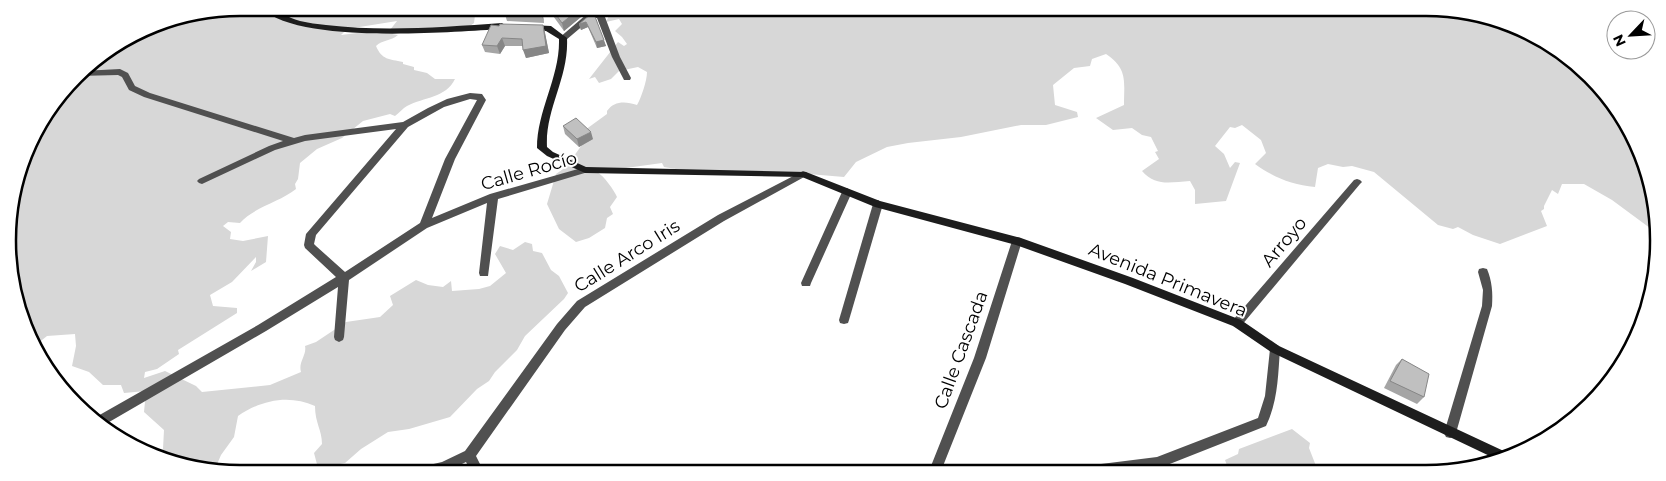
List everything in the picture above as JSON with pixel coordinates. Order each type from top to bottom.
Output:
[{"type":"street","points":[[280,16],[300,24],[364,30],[414,31],[518,27],[548,28],[563,38]]},
{"type":"street","points":[[563,38],[590,16]]},
{"type":"street","points":[[599,16],[627,78]]},
{"type":"street","points":[[563,38],[564,48],[558,84],[547,116],[541,142],[542,148],[550,154],[585,170]]},
{"type":"street","points":[[91,73],[120,72],[132,88],[147,95],[292,142]]},
{"type":"street","points":[[339,337],[344,278],[309,245],[311,234],[406,125],[422,114],[468,96],[479,96],[482,100],[450,159],[424,225]]},
{"type":"street","points":[[202,181],[272,148],[292,142],[325,135],[406,125]]},
{"type":"street","name":"Calle Rocío","points":[[105,419],[262,328],[344,278],[424,225],[494,197],[585,170],[803,174]]},
{"type":"street","name":"Avenida Primavera","points":[[803,174],[878,204],[1017,241],[1129,281],[1237,323],[1275,349],[1496,454]]},
{"type":"street","name":"Calle Arco Iris","points":[[469,455],[562,327],[581,304],[721,218],[803,174]]},
{"type":"street","name":"Arroyo","points":[[1237,323],[1357,182]]},
{"type":"street","points":[[806,283],[847,192]]},
{"type":"street","points":[[484,273],[494,197]]},
{"type":"street","points":[[844,320],[878,204]]},
{"type":"street","name":"Calle Cascada","points":[[937,465],[980,358],[1017,241]]},
{"type":"street","points":[[1450,433],[1487,306],[1488,290],[1483,272]]},
{"type":"street","points":[[1165,465],[1262,422],[1268,413],[1271,402],[1275,349]]},
{"type":"street","points":[[447,465],[469,455],[474,465]]},
{"type":"shaded area","points":[[240,16],[475,16],[474,23],[466,29],[390,30],[397,21],[347,29],[341,35],[373,31],[398,35],[376,46],[383,56],[403,62],[403,64],[414,67],[414,70],[427,73],[435,79],[455,79],[440,94],[407,106],[395,116],[390,114],[363,121],[342,138],[317,149],[300,163],[298,179],[295,184],[296,189],[290,194],[252,213],[240,223],[228,222],[223,226],[231,232],[230,239],[243,241],[268,236],[266,262],[251,271],[256,262],[256,257],[232,282],[210,295],[213,306],[237,308],[237,313],[178,350],[179,354],[157,369],[145,372],[144,378],[165,371],[196,386],[202,392],[270,385],[301,372],[300,368],[305,346],[316,342],[346,322],[380,317],[393,305],[390,296],[416,280],[428,285],[443,287],[451,281],[452,291],[479,289],[490,286],[506,273],[495,254],[500,246],[513,250],[525,242],[532,244],[533,251],[542,253],[551,270],[559,276],[568,293],[525,336],[517,350],[495,372],[489,381],[477,389],[450,417],[409,429],[388,432],[361,449],[345,463],[317,465],[314,453],[322,444],[315,406],[295,400],[275,400],[256,406],[238,416],[234,437],[217,463],[211,463],[162,451],[164,430],[144,412],[146,391],[124,393],[121,385],[103,385],[89,372],[72,366],[76,346],[75,334],[47,336],[40,342],[28,313],[18,270],[16,240],[18,211],[24,182],[39,141],[54,116],[82,82],[116,54],[141,39],[168,28],[211,18]]},
{"type":"shaded area","points":[[609,16],[1425,16],[1455,18],[1498,28],[1525,39],[1550,54],[1584,82],[1612,116],[1627,141],[1642,182],[1649,227],[1612,200],[1584,184],[1562,184],[1558,194],[1552,190],[1544,209],[1541,211],[1547,226],[1500,244],[1473,235],[1458,227],[1453,229],[1438,225],[1374,172],[1352,166],[1343,167],[1328,164],[1318,168],[1315,187],[1291,182],[1269,173],[1255,164],[1266,153],[1261,140],[1242,125],[1235,128],[1230,127],[1215,146],[1224,154],[1230,168],[1235,162],[1240,163],[1226,201],[1195,204],[1195,190],[1190,181],[1158,181],[1147,176],[1142,171],[1159,159],[1155,152],[1158,151],[1151,137],[1142,135],[1132,128],[1113,130],[1096,118],[1124,105],[1124,82],[1121,70],[1106,54],[1092,59],[1090,66],[1074,68],[1053,85],[1055,105],[1077,112],[1078,117],[1046,125],[1021,125],[961,137],[887,147],[856,162],[844,177],[797,173],[682,170],[664,167],[662,163],[597,172],[608,183],[617,197],[610,207],[613,214],[607,218],[605,228],[589,238],[576,242],[559,229],[547,204],[556,174],[566,167],[584,142],[585,130],[607,114],[607,111],[613,105],[628,103],[637,105],[647,76],[647,72],[638,67],[619,71],[611,79],[599,83],[595,77],[589,79],[618,42],[624,46],[627,44],[615,31],[622,24],[619,19],[606,22]]},
{"type":"shaded area","points":[[1292,429],[1310,443],[1309,448],[1316,465],[1227,465],[1225,460],[1238,454],[1239,449]]},
{"type":"building","points":[[557,16],[570,16],[562,23]]},
{"type":"building","points":[[589,16],[595,16],[604,40],[596,42],[586,22],[579,24]]},
{"type":"building","points":[[500,24],[543,25],[546,46],[523,50],[522,39],[502,38],[497,46],[482,45],[491,25],[499,26]]},
{"type":"building","points":[[576,118],[591,132],[577,139],[563,126]]},
{"type":"building","points":[[1402,359],[1429,374],[1424,397],[1390,381]]}]
